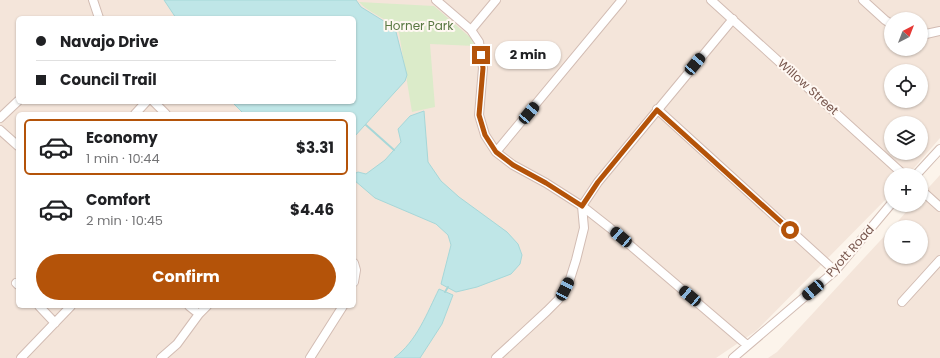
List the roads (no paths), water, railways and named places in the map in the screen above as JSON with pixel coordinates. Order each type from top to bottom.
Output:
[{"type":"street","points":[[93,0],[98,16]]},
{"type":"street","points":[[436,0],[471,30],[479,42],[483,68],[479,115],[485,135],[496,152],[513,165],[582,206],[610,228],[747,346]]},
{"type":"street","points":[[471,30],[496,0]]},
{"type":"street","points":[[496,152],[622,0]]},
{"type":"street","name":"Willow Street","points":[[711,0],[896,168]]},
{"type":"street","points":[[863,0],[884,19]]},
{"type":"street","points":[[496,358],[558,300],[565,289],[574,266],[584,228],[582,206],[598,182],[732,19]]},
{"type":"street","points":[[928,34],[940,31]]},
{"type":"street","points":[[0,118],[16,103]]},
{"type":"street","points":[[137,112],[144,104]]},
{"type":"street","points":[[156,104],[164,112]]},
{"type":"street","points":[[657,110],[835,271]]},
{"type":"street","points":[[0,130],[16,144]]},
{"type":"street","points":[[922,168],[940,149]]},
{"type":"street","points":[[928,196],[940,207]]},
{"type":"street","name":"Pyott Road","points":[[733,358],[835,271],[884,212]]},
{"type":"street","points":[[902,302],[940,260]]},
{"type":"street","points":[[41,308],[55,323]]},
{"type":"street","points":[[21,358],[69,308]]},
{"type":"street","points":[[192,308],[199,314]]},
{"type":"street","points":[[161,358],[177,344],[205,308]]},
{"type":"street","points":[[310,358],[342,308]]},
{"type":"water","points":[[164,0],[356,0],[361,7],[395,28],[407,75],[405,81],[356,135],[356,112],[242,112],[234,104],[356,104],[356,16],[175,16]]},
{"type":"water","points":[[424,111],[428,162],[441,181],[459,197],[507,232],[518,244],[522,255],[520,264],[511,274],[477,287],[456,292],[441,284],[451,245],[448,235],[436,224],[375,198],[356,182],[356,173],[366,174],[385,160],[401,142],[398,129],[410,116]]},
{"type":"water","points":[[439,289],[453,295],[442,324],[420,358],[394,358],[409,343],[421,326]]},
{"type":"waterway","points":[[366,125],[394,150]]},
{"type":"waterway","points":[[445,292],[448,287]]},
{"type":"park label","name":"Horner Park","points":[[419,26]]}]
